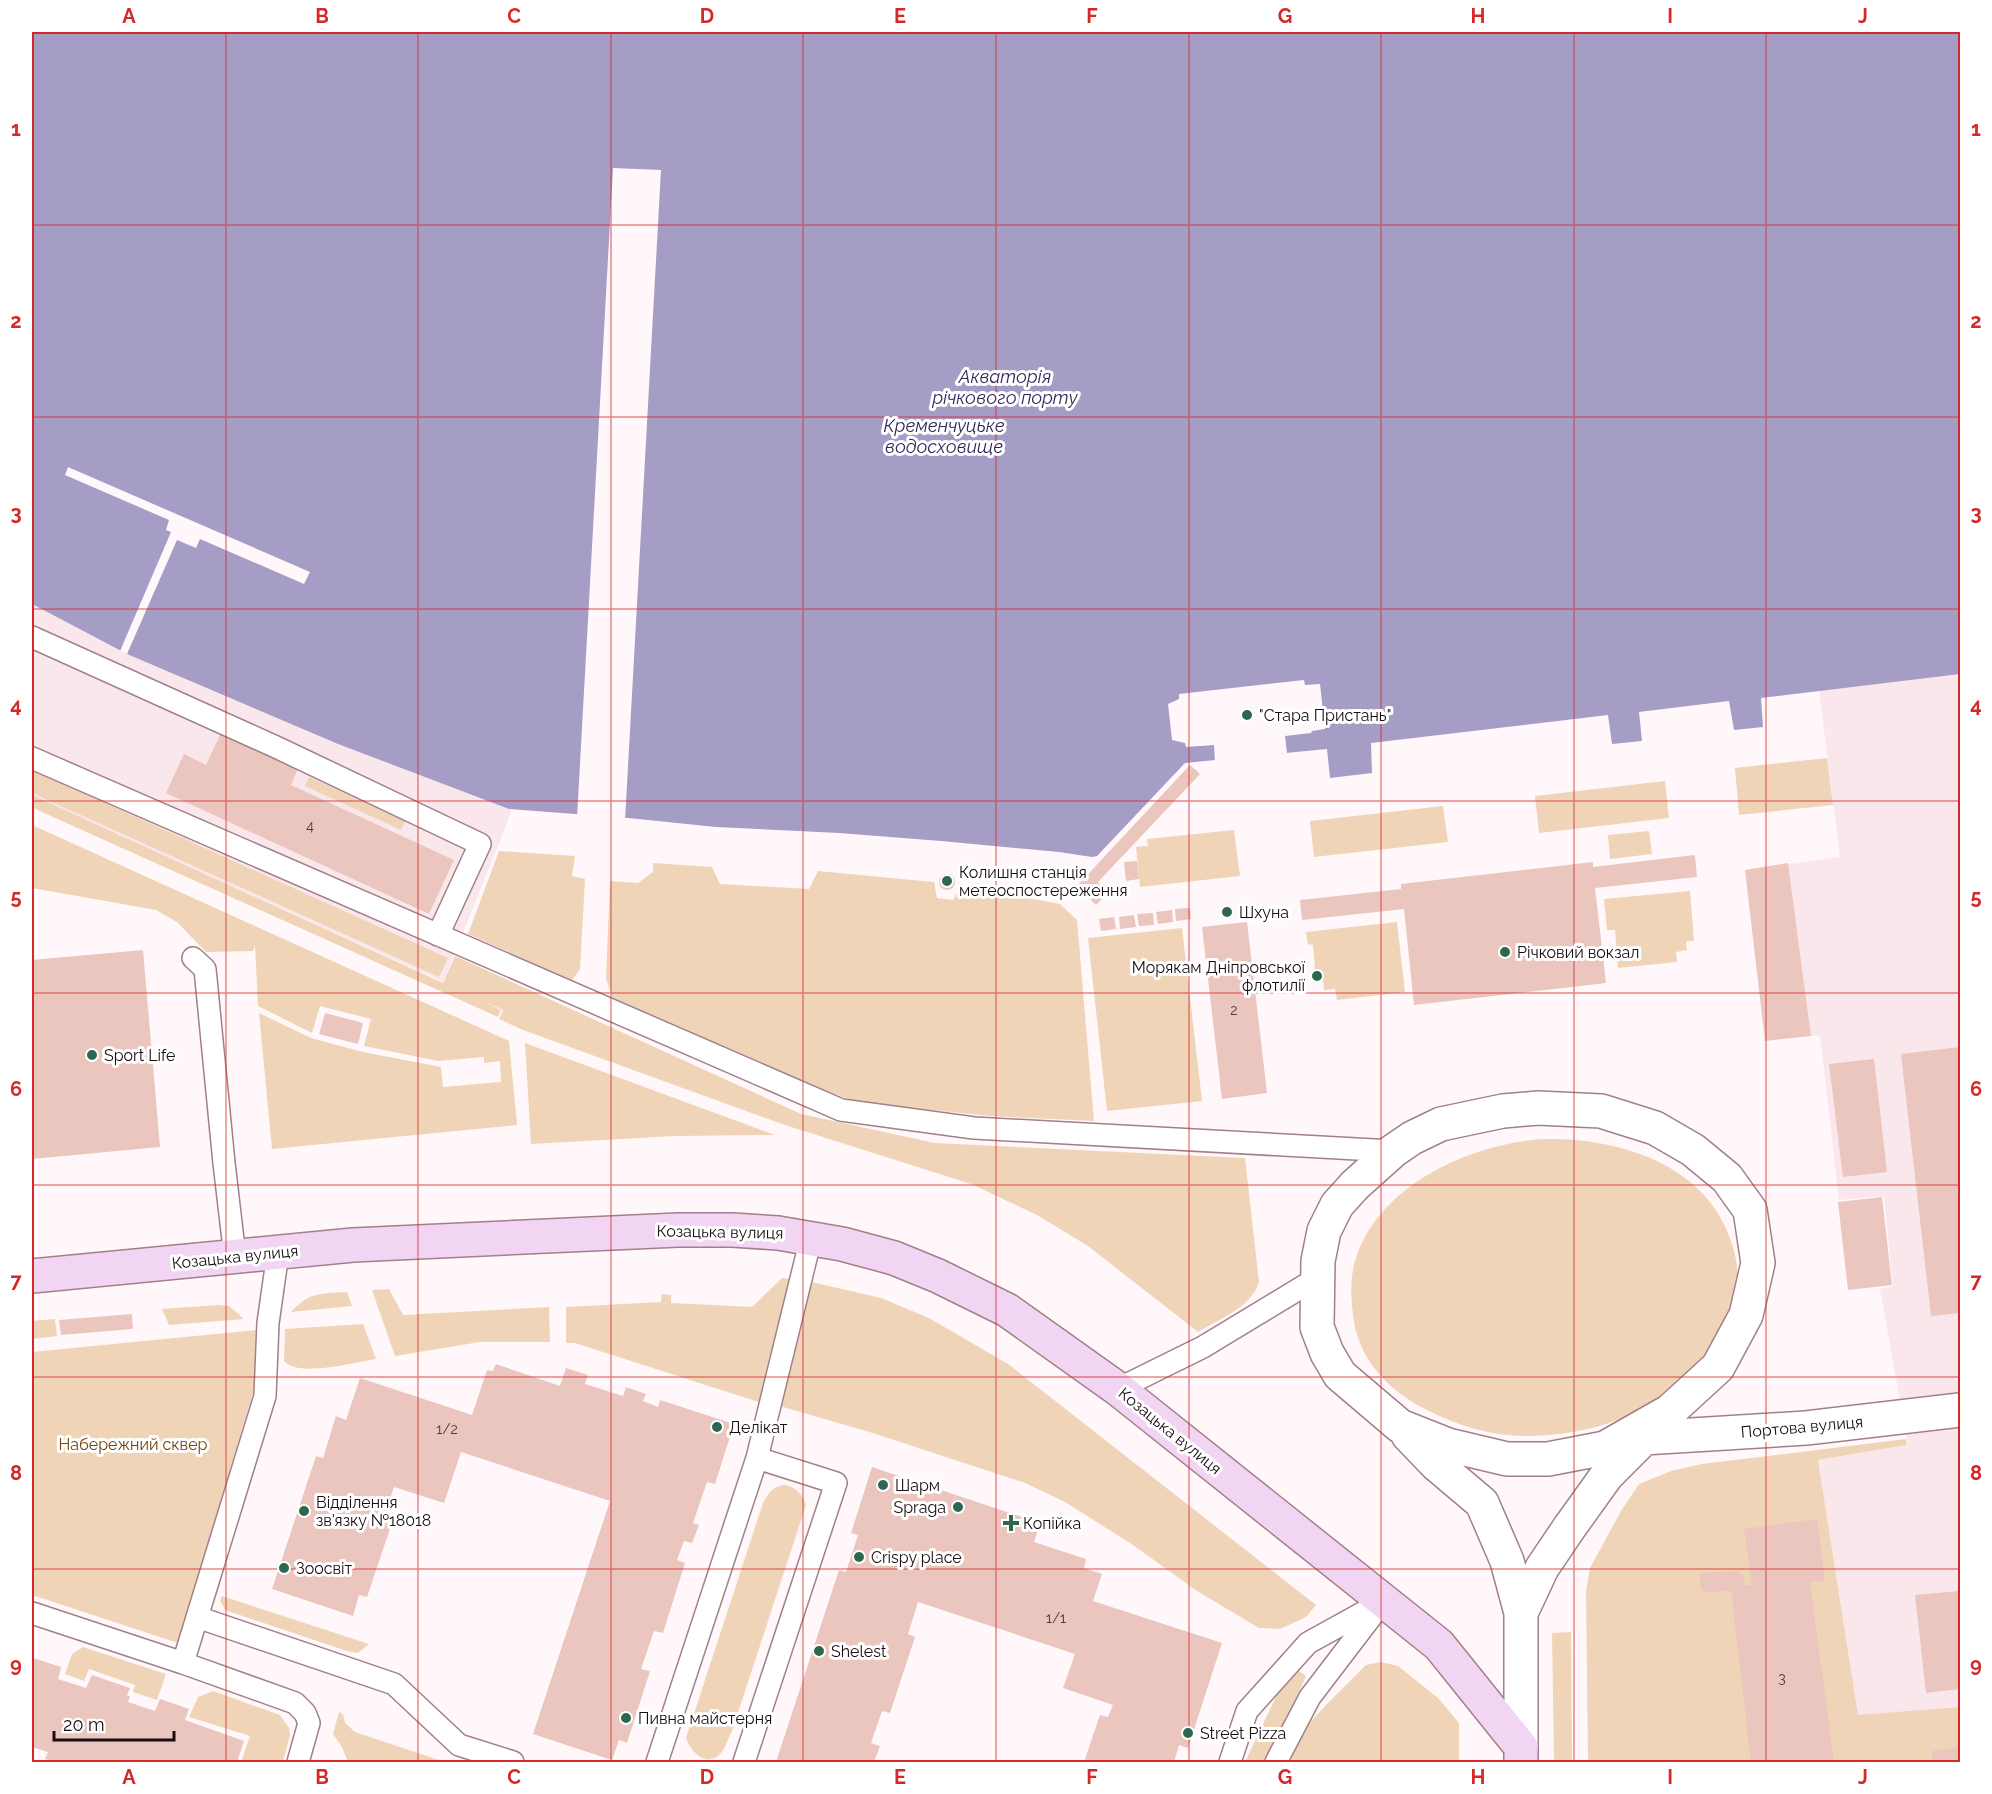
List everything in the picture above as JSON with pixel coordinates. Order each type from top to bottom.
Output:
[{"type":"main road","name":"Козацька вулиця","points":[[32,1276],[353,1245],[678,1230],[755,1231],[811,1238],[894,1258],[938,1276],[1007,1310],[1118,1389],[1439,1645],[1521,1755]]},
{"type":"street","points":[[1521,1613],[1542,1568],[1607,1475],[1670,1411],[1718,1367],[1746,1315],[1758,1263],[1750,1210],[1727,1178],[1693,1150],[1655,1128],[1600,1111],[1538,1108],[1503,1111],[1441,1124],[1412,1138],[1393,1151],[1355,1185],[1337,1205],[1324,1231],[1318,1261],[1317,1327],[1327,1353],[1340,1375],[1400,1426],[1437,1465],[1482,1503],[1508,1561],[1521,1613],[1521,1755]]},
{"type":"street","name":"Портова вулиця","points":[[1643,1438],[1806,1428],[1960,1410]]},
{"type":"street","points":[[1400,1426],[1448,1445],[1507,1460],[1548,1459],[1605,1448],[1670,1411]]},
{"type":"lane","points":[[32,637],[276,747],[480,844],[438,934]]},
{"type":"lane","points":[[32,758],[841,1110],[974,1128],[1393,1151]]},
{"type":"lane","points":[[193,958],[205,969],[235,1257]]},
{"type":"lane","points":[[657,1762],[758,1458],[811,1238]]},
{"type":"lane","points":[[183,1663],[265,1396],[268,1323],[278,1253]]},
{"type":"lane","points":[[1118,1389],[1203,1347],[1317,1278]]},
{"type":"lane","points":[[744,1762],[836,1483],[758,1458]]},
{"type":"lane","points":[[1230,1762],[1247,1712],[1308,1643],[1384,1600]]},
{"type":"lane","points":[[1276,1762],[1310,1697],[1384,1600]]},
{"type":"lane","points":[[32,1613],[295,1703],[305,1713],[309,1723],[298,1762]]},
{"type":"lane","points":[[197,1617],[394,1684],[459,1745],[513,1762]]},
{"type":"shaded area","points":[[32,604],[127,654],[338,744],[511,810],[443,982],[32,796]]},
{"type":"shaded area","points":[[1960,674],[1960,1762],[1858,1716],[1818,1460],[1908,1445],[1880,1289],[1893,1286],[1884,1196],[1839,1200],[1820,1035],[1811,1036],[1788,864],[1840,857],[1819,690]]},
{"type":"green space","points":[[1827,758],[1833,805],[1739,815],[1735,768]]},
{"type":"green space","points":[[32,770],[448,958],[439,977],[32,793]]},
{"type":"green space","points":[[309,777],[405,821],[401,830],[305,786]]},
{"type":"green space","points":[[1665,781],[1669,818],[1539,833],[1535,796]]},
{"type":"green space","points":[[32,795],[443,983],[455,956],[801,1114],[935,1143],[1245,1158],[1259,1282],[1255,1291],[1242,1305],[1198,1332],[1088,1246],[1037,1215],[971,1184],[785,1125],[523,1030],[499,1019],[503,1010],[484,1001],[501,1010],[498,1017],[44,813],[32,807]]},
{"type":"green space","points":[[1443,806],[1448,842],[1314,857],[1310,821]]},
{"type":"green space","points":[[32,825],[509,1041],[517,1125],[272,1149],[259,1013],[311,1038],[363,1052],[441,1067],[443,1087],[501,1082],[500,1061],[484,1063],[484,1057],[438,1061],[364,1046],[371,1019],[320,1006],[312,1033],[258,1006],[255,945],[253,951],[206,952],[177,922],[156,910],[32,888]]},
{"type":"green space","points":[[1234,830],[1240,876],[1140,887],[1136,847],[1148,846],[1147,839]]},
{"type":"green space","points":[[1649,831],[1652,854],[1610,859],[1608,835]]},
{"type":"green space","points":[[499,851],[575,856],[572,876],[585,879],[580,969],[572,980],[468,934]]},
{"type":"green space","points":[[653,863],[712,867],[720,884],[809,889],[818,871],[934,882],[937,898],[953,900],[961,886],[1060,904],[1077,920],[1094,1121],[989,1116],[857,1102],[823,1090],[613,998],[606,979],[610,881],[638,883],[653,872]]},
{"type":"green space","points":[[1690,891],[1694,941],[1686,941],[1687,950],[1676,952],[1677,962],[1618,968],[1615,930],[1607,930],[1604,899]]},
{"type":"green space","points":[[1397,922],[1405,992],[1337,1000],[1335,989],[1324,990],[1323,979],[1312,980],[1311,971],[1315,970],[1313,945],[1308,944],[1306,932]]},
{"type":"green space","points":[[1182,928],[1202,1101],[1107,1111],[1088,938]]},
{"type":"green space","points":[[525,1043],[775,1135],[675,1136],[531,1144]]},
{"type":"green space","points":[[1542,1139],[1600,1143],[1629,1150],[1681,1175],[1703,1194],[1720,1216],[1736,1258],[1737,1296],[1722,1339],[1717,1346],[1677,1387],[1654,1403],[1619,1419],[1583,1430],[1526,1436],[1488,1432],[1451,1421],[1427,1410],[1402,1395],[1380,1375],[1363,1351],[1358,1337],[1352,1306],[1352,1274],[1356,1258],[1368,1232],[1385,1209],[1407,1189],[1458,1159],[1486,1149]]},
{"type":"green space","points":[[782,1278],[798,1280],[765,1404],[575,1343],[566,1343],[566,1307],[661,1302],[662,1294],[671,1295],[671,1303],[752,1307]]},
{"type":"green space","points":[[803,1280],[881,1298],[929,1318],[1008,1364],[1316,1605],[1306,1617],[1280,1629],[1259,1628],[1197,1591],[1133,1545],[1065,1502],[1025,1483],[876,1434],[773,1404]]},
{"type":"green space","points":[[389,1289],[403,1315],[549,1307],[550,1342],[480,1342],[395,1356],[372,1290]]},
{"type":"green space","points":[[347,1292],[352,1306],[291,1312],[310,1297]]},
{"type":"green space","points":[[229,1306],[244,1319],[169,1325],[162,1309]]},
{"type":"green space","points":[[55,1319],[57,1336],[32,1339],[32,1321]]},
{"type":"green space","points":[[363,1324],[376,1359],[314,1369],[291,1366],[284,1361],[285,1329]]},
{"type":"green space","name":"Набережний сквер","points":[[256,1330],[254,1389],[178,1643],[32,1595],[32,1352]]},
{"type":"green space","points":[[1906,1439],[1907,1445],[1818,1460],[1858,1715],[1960,1707],[1960,1762],[1588,1762],[1586,1591],[1590,1568],[1621,1511],[1639,1484],[1671,1471],[1702,1464]]},
{"type":"green space","points":[[785,1485],[798,1492],[806,1505],[732,1731],[718,1756],[712,1759],[702,1758],[694,1752],[686,1738],[763,1503],[772,1490]]},
{"type":"green space","points":[[222,1596],[369,1644],[358,1653],[347,1651],[225,1610],[220,1600]]},
{"type":"green space","points":[[1571,1632],[1572,1762],[1554,1762],[1552,1633]]},
{"type":"green space","points":[[83,1647],[166,1674],[157,1700],[133,1692],[135,1685],[89,1669],[84,1681],[65,1674],[72,1654]]},
{"type":"green space","points":[[1381,1662],[1398,1666],[1438,1698],[1459,1723],[1459,1762],[1290,1762],[1305,1728],[1366,1665]]},
{"type":"green space","points":[[1291,1665],[1306,1676],[1269,1762],[1245,1762]]},
{"type":"green space","points":[[213,1691],[280,1715],[289,1728],[290,1735],[283,1762],[241,1762],[250,1736],[189,1717],[198,1697]]},
{"type":"green space","points":[[339,1712],[343,1714],[345,1723],[355,1732],[445,1762],[348,1762],[333,1734]]},
{"type":"water","name":"Акваторія річкового порту","points":[[32,32],[1960,32],[1960,674],[1761,698],[1763,727],[1734,730],[1729,701],[1639,712],[1642,741],[1612,744],[1608,715],[1371,743],[1372,773],[1330,778],[1327,749],[1185,763],[1097,856],[1092,857],[941,841],[716,827],[509,809],[338,744],[127,654],[32,604]]},
{"type":"pier","points":[[613,168],[661,170],[625,821],[577,818]]},
{"type":"pier","points":[[68,467],[310,572],[304,584],[200,539],[196,548],[177,540],[127,654],[120,651],[171,532],[166,530],[169,520],[65,475]]},
{"type":"pier","points":[[1304,680],[1305,685],[1320,684],[1325,729],[1285,736],[1287,753],[1215,761],[1214,745],[1186,747],[1185,743],[1172,740],[1168,704],[1179,699],[1179,694]]},
{"type":"building","points":[[221,733],[298,768],[291,785],[454,860],[429,914],[166,793],[184,754],[206,765]]},
{"type":"building","points":[[1190,765],[1200,774],[1098,882],[1109,892],[1096,905],[1087,896],[1097,884],[1085,895],[1076,887]]},
{"type":"building","name":"Річковий вокзал","points":[[1695,855],[1697,877],[1595,888],[1606,983],[1414,1005],[1404,909],[1302,920],[1300,900],[1401,889],[1401,884],[1593,862],[1593,867]]},
{"type":"building","points":[[1137,861],[1139,879],[1126,881],[1124,862]]},
{"type":"building","points":[[1788,863],[1811,1036],[1765,1041],[1745,870]]},
{"type":"building","name":"Колишня станція метеоспостереження","points":[[947,874],[953,876],[955,882],[953,888],[947,890],[941,888],[939,882],[941,876]]},
{"type":"building","points":[[1190,908],[1191,919],[1176,921],[1175,909]]},
{"type":"building","points":[[1172,910],[1173,922],[1158,924],[1156,912]]},
{"type":"building","points":[[1153,913],[1154,925],[1139,926],[1137,914]]},
{"type":"building","points":[[1134,915],[1136,927],[1120,929],[1119,917]]},
{"type":"building","points":[[1114,917],[1116,929],[1101,931],[1099,919]]},
{"type":"building","points":[[1247,922],[1267,1093],[1222,1099],[1202,927]]},
{"type":"building","name":"Sport Life","points":[[143,950],[160,1147],[32,1159],[32,960]]},
{"type":"building","points":[[325,1013],[363,1023],[358,1044],[319,1034]]},
{"type":"building","points":[[1960,1047],[1960,1313],[1931,1316],[1901,1054]]},
{"type":"building","points":[[1874,1059],[1887,1172],[1843,1177],[1829,1064]]},
{"type":"building","points":[[1882,1197],[1892,1285],[1848,1290],[1838,1202]]},
{"type":"building","points":[[132,1314],[133,1329],[61,1335],[59,1320]]},
{"type":"building","points":[[496,1364],[560,1386],[566,1368],[588,1375],[585,1384],[623,1396],[626,1387],[646,1394],[643,1401],[658,1407],[660,1400],[734,1424],[715,1484],[707,1482],[693,1523],[699,1525],[692,1543],[684,1541],[677,1560],[685,1563],[663,1633],[654,1631],[641,1669],[650,1671],[627,1743],[619,1740],[612,1760],[533,1734],[610,1501],[461,1452],[444,1503],[394,1487],[383,1520],[392,1523],[367,1597],[359,1595],[353,1616],[272,1589],[316,1456],[323,1458],[336,1416],[346,1420],[360,1378],[472,1415],[487,1370],[493,1371]]},
{"type":"building","points":[[872,1467],[1040,1523],[1034,1542],[1086,1559],[1084,1568],[1102,1574],[1093,1601],[1222,1643],[1188,1748],[1179,1745],[1174,1762],[1084,1762],[1100,1715],[1108,1717],[1113,1705],[1063,1688],[1075,1654],[918,1602],[908,1634],[915,1637],[890,1713],[882,1711],[871,1743],[880,1746],[874,1762],[776,1762],[839,1570],[846,1572],[858,1535],[851,1533]]},
{"type":"building","points":[[1817,1519],[1825,1580],[1810,1582],[1834,1762],[1751,1762],[1731,1591],[1704,1592],[1701,1589],[1699,1573],[1738,1571],[1743,1576],[1745,1585],[1752,1585],[1744,1529]]},
{"type":"building","points":[[1958,1591],[1960,1595],[1960,1689],[1926,1693],[1915,1595]]},
{"type":"building","points":[[33,1658],[61,1667],[58,1679],[86,1688],[92,1675],[130,1688],[127,1696],[130,1696],[128,1702],[155,1711],[160,1699],[189,1709],[185,1720],[244,1741],[237,1762],[57,1762],[45,1759],[48,1752],[32,1747]]},
{"type":"building","points":[[1960,1747],[1960,1762],[1933,1762],[1932,1751]]},
{"type":"place","name":"\"Стара Пристань\"","points":[[1247,715]]},
{"type":"place","name":"Колишня станція метеоспостереження","points":[[947,881]]},
{"type":"place","name":"Шхуна","points":[[1227,912]]},
{"type":"place","name":"Річковий вокзал","points":[[1505,952]]},
{"type":"place","name":"Морякам Дніпровської флотилії","points":[[1317,976]]},
{"type":"place","name":"Sport Life","points":[[92,1055]]},
{"type":"place","name":"Делікат","points":[[717,1427]]},
{"type":"place","name":"Шарм","points":[[883,1485]]},
{"type":"place","name":"Spraga","points":[[958,1507]]},
{"type":"place","name":"Відділення зв'язку №18018","points":[[304,1511]]},
{"type":"place","name":"Копійка","points":[[1011,1523]]},
{"type":"place","name":"Crispy place","points":[[859,1557]]},
{"type":"place","name":"Зоосвіт","points":[[284,1568]]},
{"type":"place","name":"Shelest","points":[[819,1651]]},
{"type":"place","name":"Пивна майстерня","points":[[626,1718]]},
{"type":"place","name":"Street Pizza","points":[[1188,1733]]},
{"type":"water label","name":"Кременчуцьке водосховище","points":[[944,435]]}]
